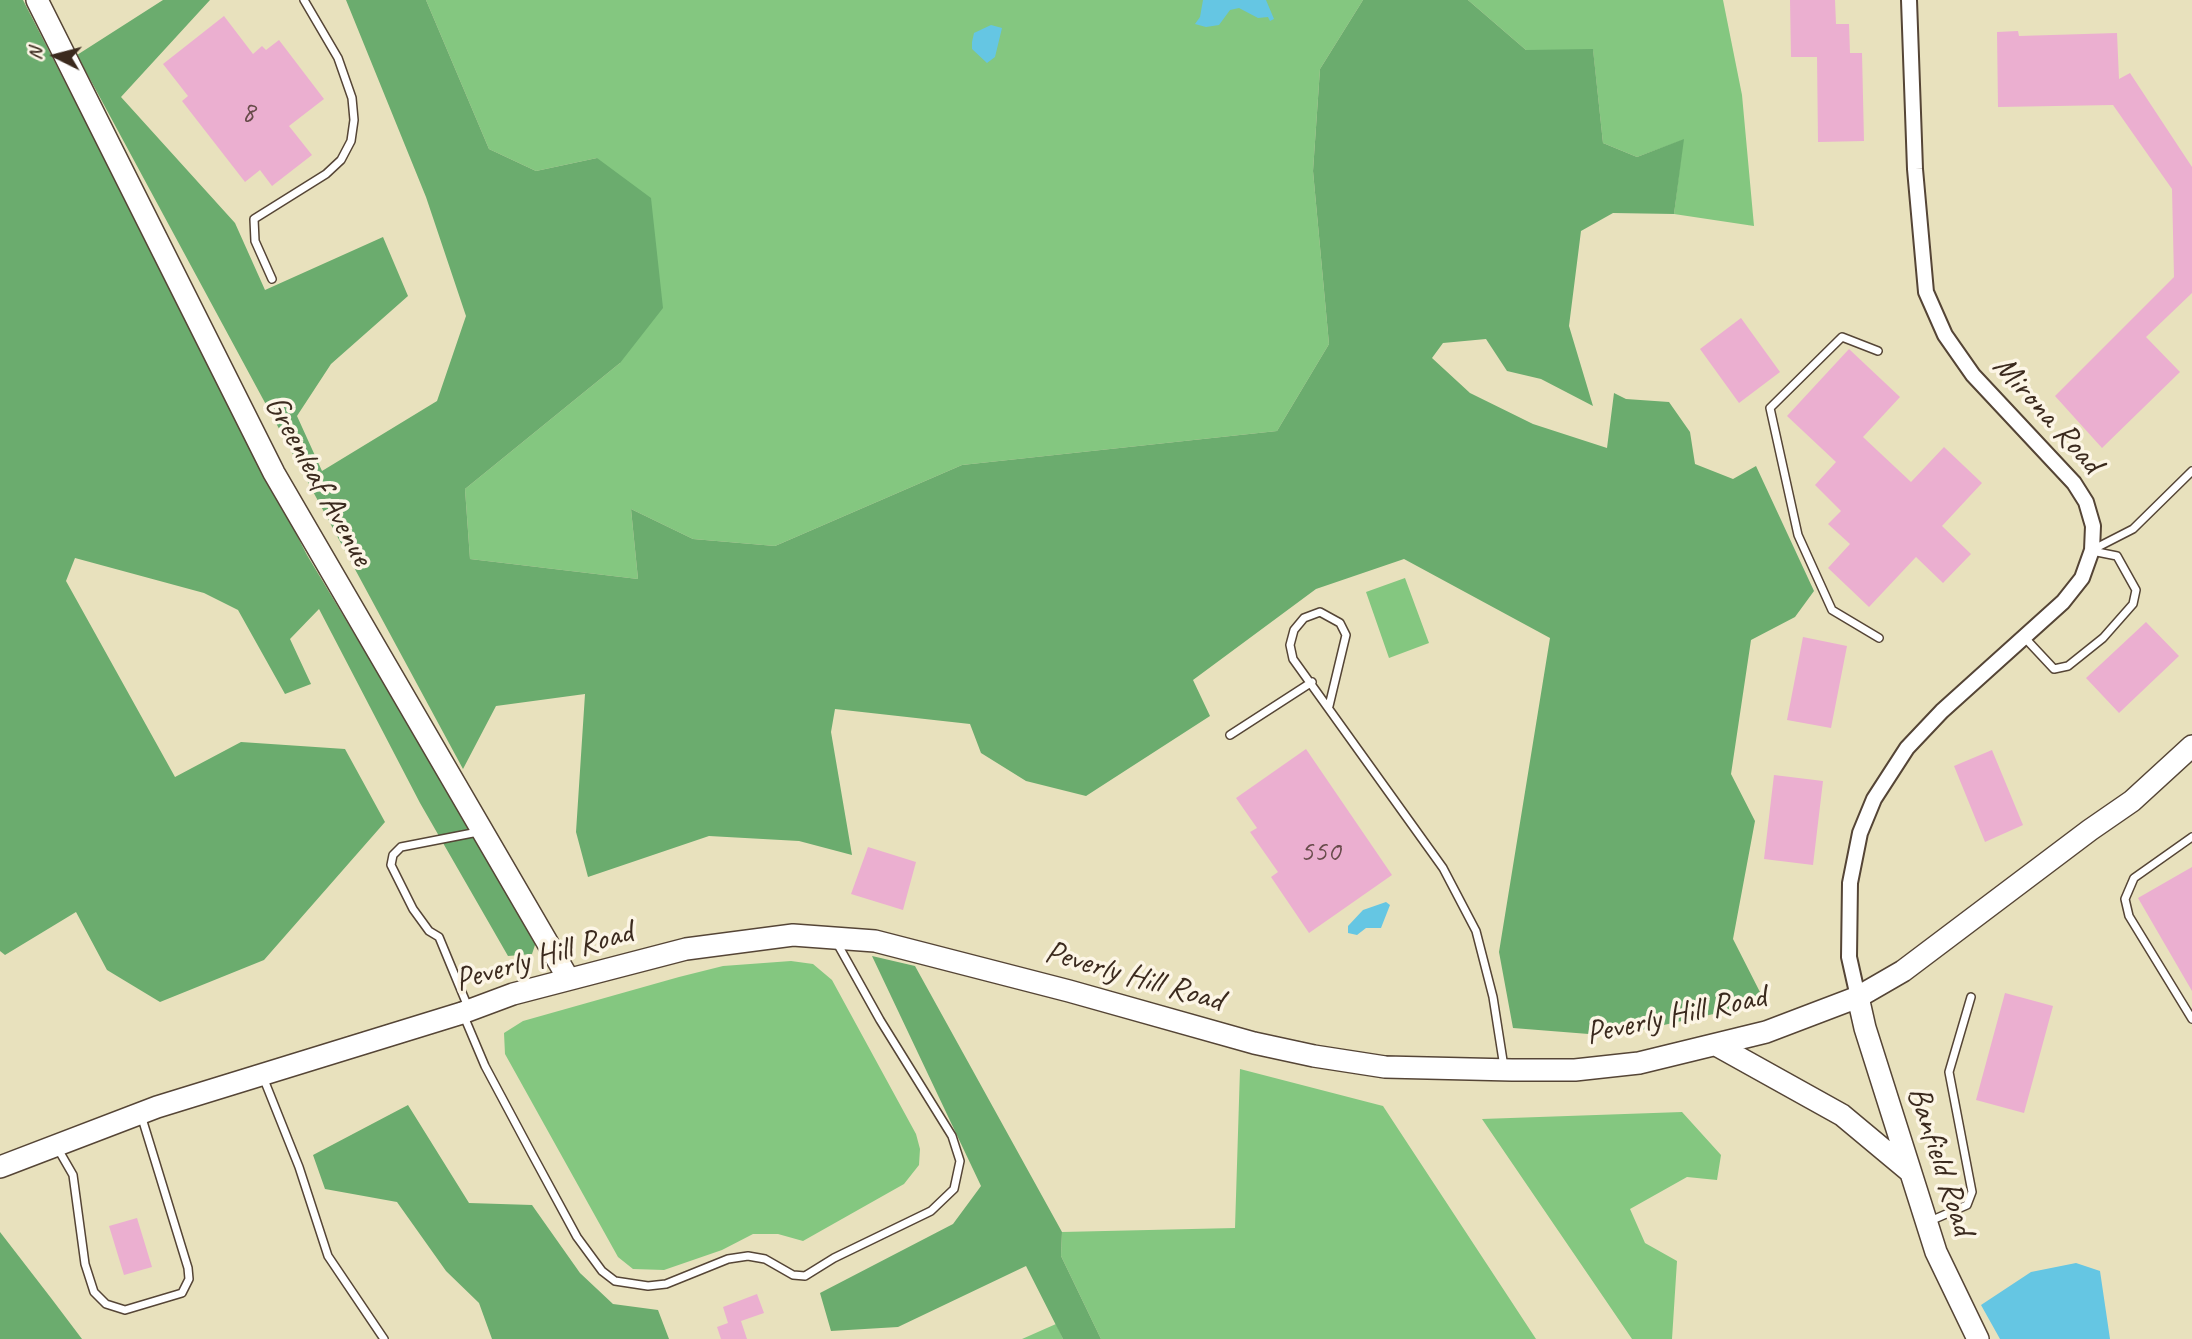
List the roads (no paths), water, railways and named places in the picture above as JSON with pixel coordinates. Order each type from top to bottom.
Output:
[{"type":"street","name":"Greenleaf Avenue","points":[[37,0],[274,473],[568,978]]},
{"type":"street","name":"Mirona Road","points":[[1858,998],[1849,957],[1850,884],[1860,833],[1874,799],[1916,739],[2025,638],[2076,586],[2092,550],[2093,526],[2086,502],[2074,483],[1973,375],[1945,335],[1926,292],[1915,169],[1909,0]]},
{"type":"street","name":"Peverly Hill Road","points":[[0,1167],[261,1073],[466,1012],[568,978],[686,948],[793,934],[875,941],[1254,1043],[1385,1067],[1575,1070],[1639,1063],[1718,1046],[1766,1032],[1858,998],[1903,971],[2132,801],[2192,746]]},
{"type":"street","name":"Banfield Road","points":[[1858,998],[1864,1028],[1936,1252],[1978,1339]]},
{"type":"street","points":[[1718,1046],[1842,1115],[1909,1172]]},
{"type":"lane","points":[[272,279],[255,241],[254,219],[326,174],[341,160],[351,141],[354,120],[352,98],[338,58],[304,0]]},
{"type":"lane","points":[[1878,351],[1842,337],[1770,408],[1798,535],[1832,610],[1879,638]]},
{"type":"lane","points":[[2092,550],[2133,529],[2192,471]]},
{"type":"lane","points":[[2025,638],[2054,669],[2068,666],[2103,638],[2133,604],[2136,590],[2117,556],[2092,550]]},
{"type":"lane","points":[[1329,706],[1346,635],[1340,623],[1320,612],[1304,618],[1294,630],[1290,645],[1293,659],[1443,868],[1476,931],[1493,997],[1504,1070]]},
{"type":"lane","points":[[1230,735],[1312,682]]},
{"type":"lane","points":[[482,831],[401,847],[393,855],[391,865],[413,909],[429,931],[439,937],[485,1066],[542,1172],[577,1237],[602,1271],[615,1281],[648,1286],[666,1284],[728,1259],[748,1256],[765,1259],[793,1275],[806,1276],[834,1258],[931,1210],[954,1189],[960,1161],[952,1136],[880,1020],[834,937]]},
{"type":"lane","points":[[2192,837],[2134,878],[2125,899],[2129,916],[2192,1019]]},
{"type":"lane","points":[[1926,1223],[1967,1205],[1972,1192],[1949,1072],[1971,997]]},
{"type":"lane","points":[[261,1073],[299,1167],[328,1256],[384,1339]]},
{"type":"lane","points":[[56,1145],[73,1175],[85,1264],[94,1292],[106,1304],[125,1311],[182,1293],[189,1279],[188,1268],[141,1114]]},
{"type":"water","points":[[1203,0],[1266,0],[1274,19],[1270,21],[1268,17],[1258,18],[1239,8],[1230,10],[1219,25],[1206,27],[1195,24],[1200,17]]},
{"type":"water","points":[[991,25],[1002,28],[995,57],[987,63],[972,49],[972,42],[974,33]]},
{"type":"water","points":[[1386,902],[1390,905],[1381,928],[1366,928],[1357,935],[1348,933],[1348,926],[1363,910]]},
{"type":"water","points":[[2076,1263],[2100,1271],[2110,1339],[2000,1339],[1981,1305],[2031,1272]]}]
